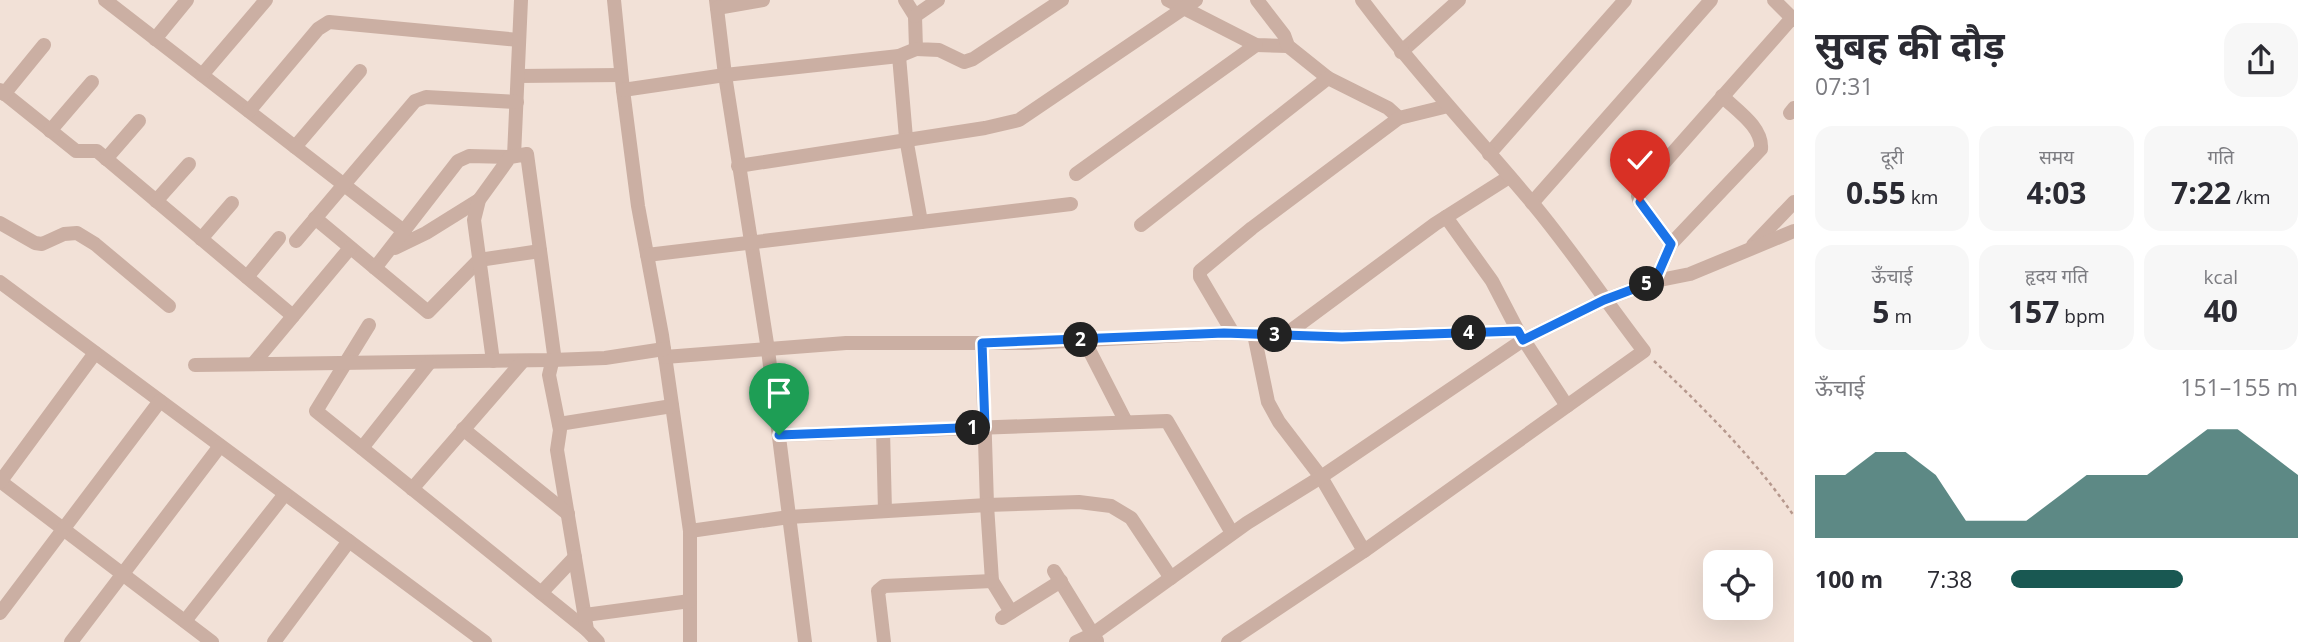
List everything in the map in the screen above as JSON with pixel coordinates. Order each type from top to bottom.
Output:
[{"type":"street","points":[[105,0],[405,232]]},
{"type":"street","points":[[155,39],[187,0]]},
{"type":"street","points":[[202,75],[266,0]]},
{"type":"street","points":[[390,251],[426,233],[479,200],[512,156],[521,0]]},
{"type":"street","points":[[614,0],[623,90],[690,531],[690,642]]},
{"type":"street","points":[[763,0],[717,4],[738,166],[768,349],[805,642]]},
{"type":"street","points":[[905,0],[915,16],[916,49]]},
{"type":"street","points":[[915,16],[938,0]]},
{"type":"street","points":[[623,90],[725,75],[899,56],[916,49],[939,50],[964,62],[973,59],[1062,0]]},
{"type":"street","points":[[1168,0],[1190,4],[1256,46],[1288,46]]},
{"type":"street","points":[[1257,0],[1284,35],[1288,46],[1328,78],[1388,108],[1399,118]]},
{"type":"street","points":[[1228,642],[1364,551],[1644,351],[1559,236],[1401,52],[1362,0]]},
{"type":"street","points":[[1401,52],[1459,0]]},
{"type":"street","points":[[1489,154],[1625,0]]},
{"type":"street","points":[[1532,203],[1711,0]]},
{"type":"street","points":[[1671,244],[1640,202],[1640,190],[1793,19],[1774,0]]},
{"type":"street","points":[[738,166],[906,138],[985,128],[1019,120],[1190,4]]},
{"type":"street","points":[[249,111],[318,29],[329,22],[519,40]]},
{"type":"street","points":[[44,45],[2,92],[76,151],[97,151],[293,316]]},
{"type":"street","points":[[1076,174],[1256,46]]},
{"type":"street","points":[[899,56],[906,138],[921,222]]},
{"type":"street","points":[[295,147],[360,71]]},
{"type":"street","points":[[518,76],[621,75]]},
{"type":"street","points":[[1141,225],[1328,78]]},
{"type":"street","points":[[50,131],[92,82]]},
{"type":"street","points":[[1655,281],[1671,244],[1761,149],[1762,142],[1758,132],[1722,96]]},
{"type":"street","points":[[296,241],[415,101],[426,97],[517,102]]},
{"type":"street","points":[[1233,333],[1200,277],[1200,271],[1252,228],[1399,118],[1448,106]]},
{"type":"street","points":[[106,159],[139,121]]},
{"type":"street","points":[[375,268],[458,161],[468,156],[527,154],[554,354],[549,375],[559,425],[557,450],[586,623],[598,642]]},
{"type":"street","points":[[156,201],[189,164]]},
{"type":"street","points":[[1285,335],[1446,217],[1508,177]]},
{"type":"street","points":[[479,200],[474,220],[493,361]]},
{"type":"street","points":[[201,239],[232,202]]},
{"type":"street","points":[[1750,249],[1794,202]]},
{"type":"street","points":[[647,255],[1071,204]]},
{"type":"street","points":[[1446,217],[1492,281],[1520,335],[1567,406]]},
{"type":"street","points":[[315,219],[428,312],[479,260],[540,251]]},
{"type":"street","points":[[0,223],[35,243],[42,244],[64,234],[77,233],[169,306]]},
{"type":"street","points":[[1076,642],[1095,638],[1232,533],[1321,477],[1520,335],[1655,281],[1690,274],[1794,231]]},
{"type":"street","points":[[247,277],[279,239]]},
{"type":"street","points":[[253,364],[350,248]]},
{"type":"street","points":[[0,282],[485,642]]},
{"type":"street","points":[[369,326],[316,411],[541,593],[586,623],[690,601]]},
{"type":"street","points":[[195,365],[523,361],[846,344],[982,343],[1233,333],[1342,337],[1520,335]]},
{"type":"street","points":[[1254,334],[1268,402],[1279,422],[1321,477],[1364,551]]},
{"type":"street","points":[[1084,340],[1126,422]]},
{"type":"street","points":[[982,343],[992,582],[1007,615],[1057,576],[1095,638]]},
{"type":"street","points":[[95,353],[0,482],[212,642]]},
{"type":"street","points":[[412,489],[523,361]]},
{"type":"street","points":[[362,448],[430,362]]},
{"type":"street","points":[[0,613],[160,401]]},
{"type":"street","points":[[559,425],[672,406]]},
{"type":"street","points":[[779,435],[1167,421],[1232,533]]},
{"type":"street","points":[[463,429],[568,514]]},
{"type":"street","points":[[883,431],[885,511]]},
{"type":"street","points":[[71,642],[220,446]]},
{"type":"street","points":[[185,621],[285,494]]},
{"type":"street","points":[[690,531],[789,517],[1079,502],[1111,506],[1131,518],[1171,578]]},
{"type":"street","points":[[274,642],[349,541]]},
{"type":"street","points":[[541,593],[575,557]]},
{"type":"street","points":[[884,642],[878,591],[884,586],[992,582]]},
{"type":"path","points":[[1644,351],[1720,425],[1775,488],[1794,516]]},
{"type":"route","points":[[779,435],[985,427],[982,343],[1224,333],[1342,337],[1518,331],[1523,340],[1604,300],[1655,281],[1671,244],[1640,202]]}]
